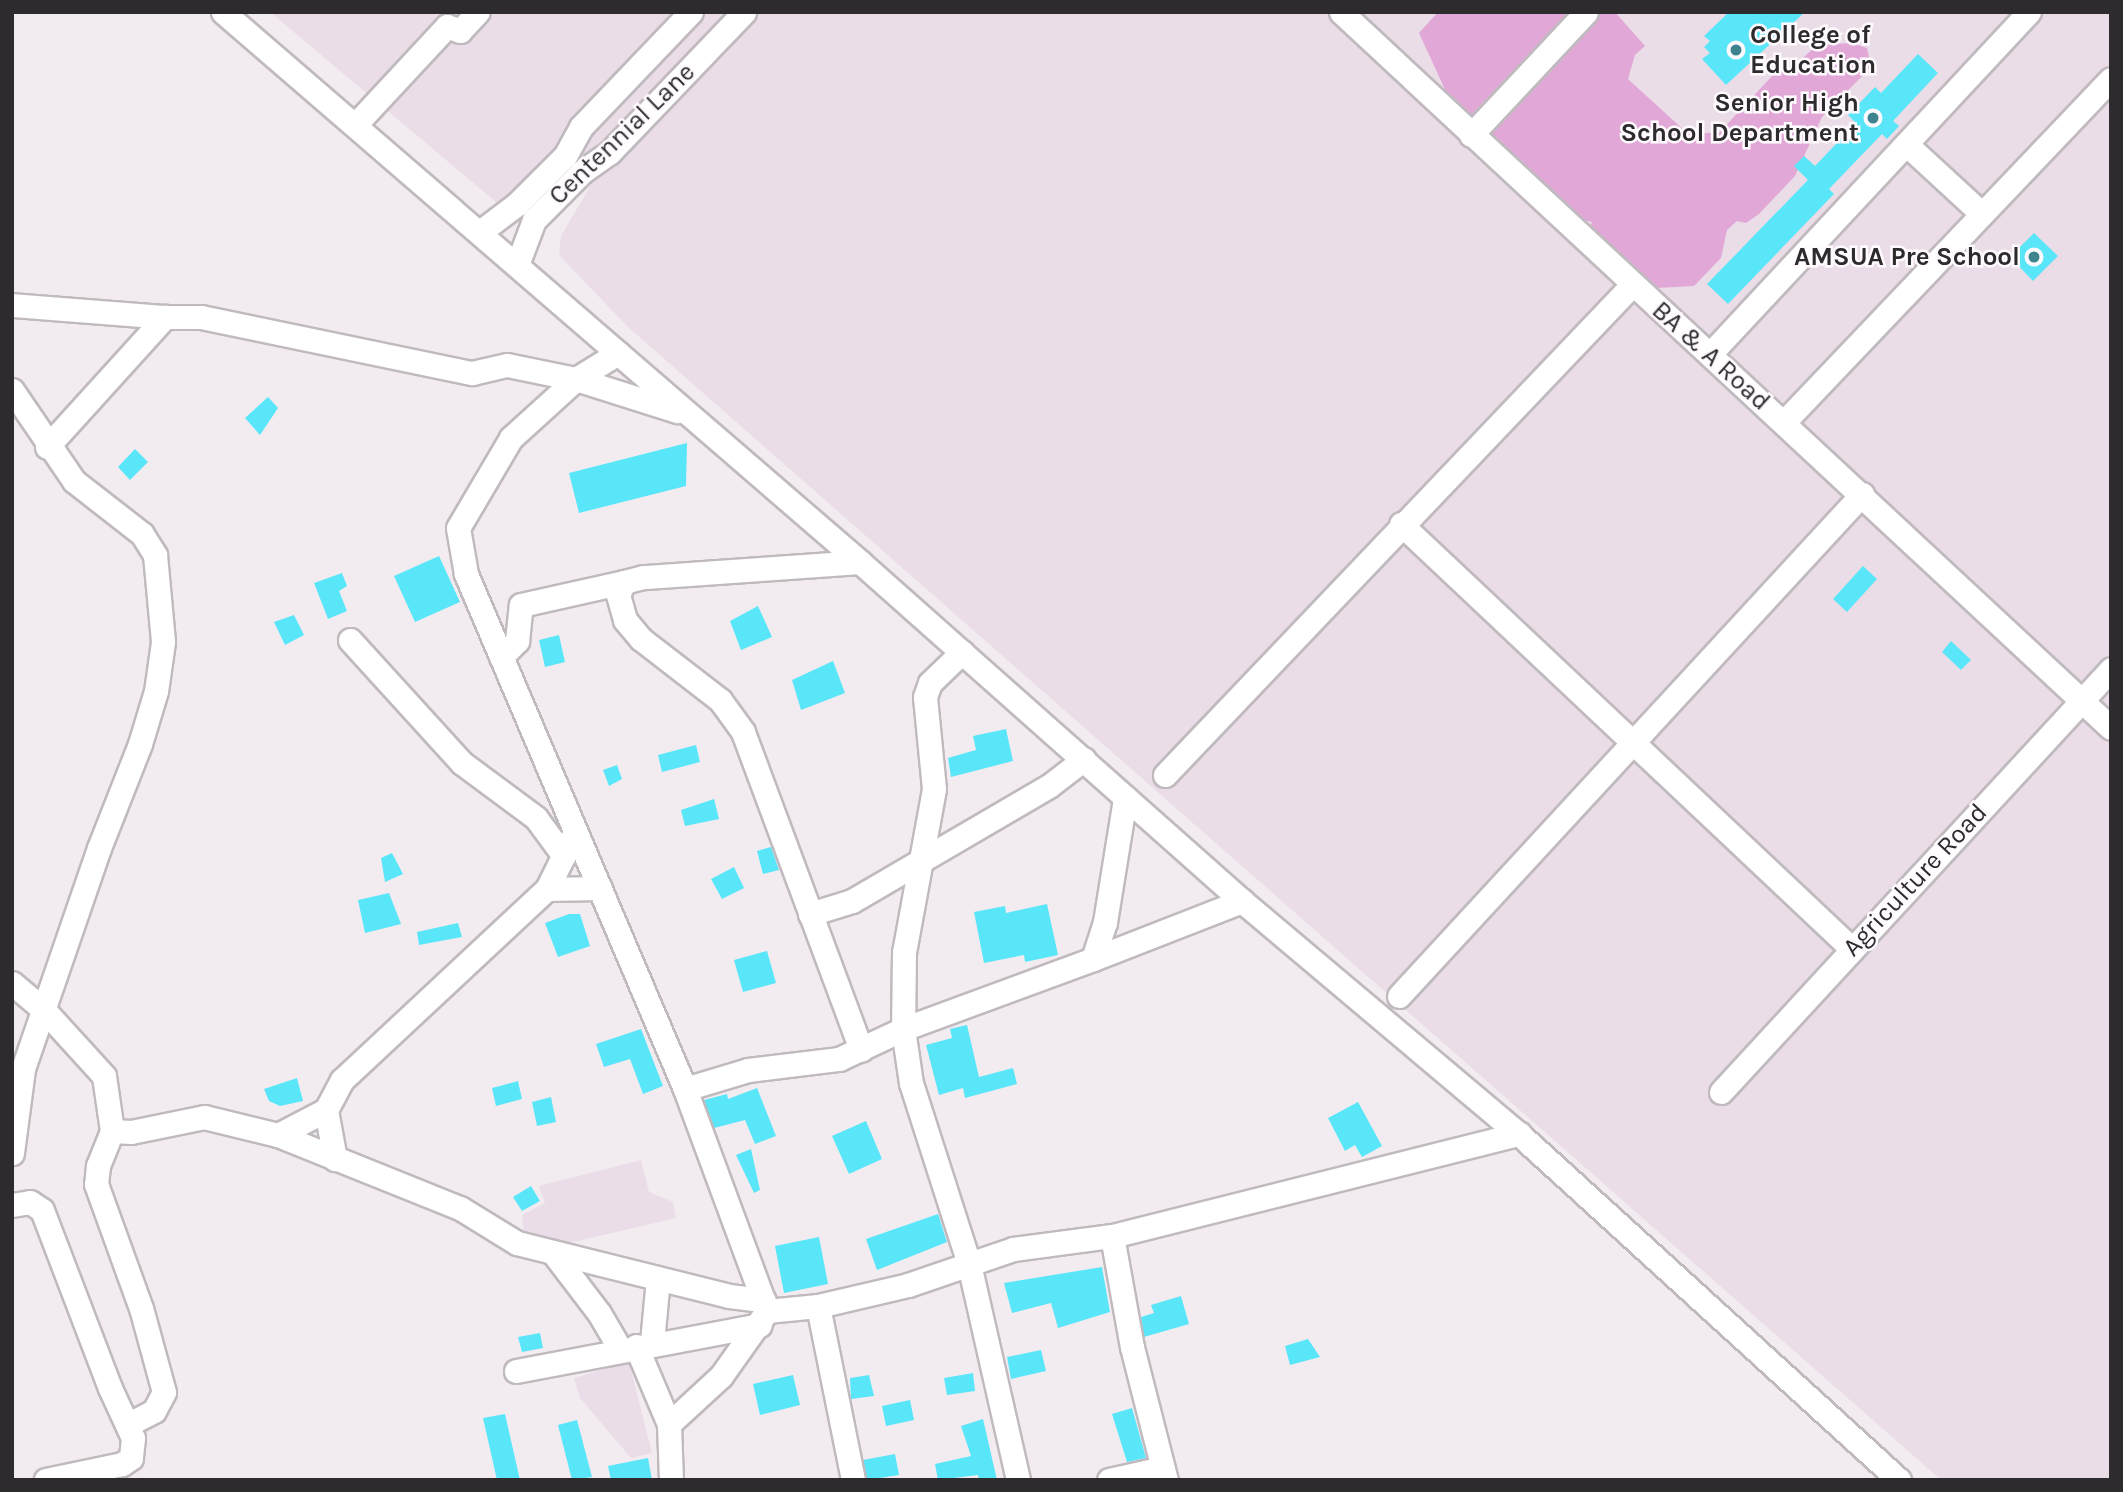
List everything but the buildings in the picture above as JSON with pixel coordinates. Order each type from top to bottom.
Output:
[{"type":"street","points":[[223,12],[860,562],[1242,901],[1519,1134],[1899,1480]]},
{"type":"street","points":[[355,125],[447,26],[460,31],[478,12]]},
{"type":"street","name":"Centennial Lane","points":[[480,232],[517,204],[565,156],[581,127],[691,12]]},
{"type":"street","name":"Centennial Lane","points":[[517,265],[534,220],[562,192],[609,153],[744,12]]},
{"type":"street","name":"BA & A Road","points":[[1340,12],[1632,285],[1785,421],[2111,727]]},
{"type":"street","points":[[1471,135],[1586,12]]},
{"type":"street","points":[[1710,354],[2029,12]]},
{"type":"street","points":[[659,46],[688,72]]},
{"type":"street","points":[[1785,421],[2111,79]]},
{"type":"street","points":[[581,127],[609,153]]},
{"type":"street","points":[[1906,144],[1982,214]]},
{"type":"street","points":[[545,176],[562,192]]},
{"type":"street","points":[[517,204],[534,220]]},
{"type":"street","points":[[1165,775],[1401,524],[1632,285]]},
{"type":"street","points":[[12,305],[164,317],[201,317],[472,373],[507,365],[576,379],[686,414]]},
{"type":"street","points":[[47,447],[164,317]]},
{"type":"street","points":[[618,353],[576,379],[511,438],[458,528],[466,574],[685,1090],[764,1312]]},
{"type":"street","points":[[12,390],[47,447],[89,495],[142,534],[155,555],[163,642],[156,691],[140,744],[99,848],[23,1069],[12,1153]]},
{"type":"street","points":[[1399,996],[1862,494]]},
{"type":"street","points":[[1401,524],[1851,948]]},
{"type":"street","points":[[501,657],[517,640],[521,605],[624,582],[860,562]]},
{"type":"street","points":[[624,582],[618,595],[625,620],[641,639],[720,700],[743,732],[861,1050]]},
{"type":"street","points":[[350,640],[462,763],[536,818],[564,856]]},
{"type":"street","points":[[962,652],[930,683],[925,697],[934,789],[904,952],[903,1029],[911,1083],[969,1264],[1018,1480]]},
{"type":"street","name":"Agriculture Road","points":[[1721,1093],[1851,948],[2111,669]]},
{"type":"street","points":[[810,914],[852,901],[1049,786],[1084,759]]},
{"type":"street","points":[[1093,959],[1105,922],[1125,798]]},
{"type":"street","points":[[278,1135],[326,1110],[342,1080],[547,889],[575,832]]},
{"type":"street","points":[[547,889],[600,888]]},
{"type":"street","points":[[685,1090],[748,1070],[821,1063],[861,1050],[903,1029],[1242,901]]},
{"type":"street","points":[[12,983],[44,1010],[104,1076],[112,1130],[98,1166],[96,1184],[141,1308],[164,1392],[153,1410],[129,1424]]},
{"type":"street","points":[[326,1110],[335,1159]]},
{"type":"street","points":[[112,1130],[122,1133],[204,1117],[278,1135],[460,1208],[517,1243],[729,1296],[764,1312]]},
{"type":"street","points":[[516,1371],[636,1346],[764,1312],[818,1306],[1013,1249],[1112,1236],[1519,1134]]},
{"type":"street","points":[[12,1205],[30,1202],[43,1210],[110,1388],[129,1424],[134,1450],[122,1464],[46,1480]]},
{"type":"street","points":[[1109,1480],[1164,1474],[1132,1347],[1112,1236]]},
{"type":"street","points":[[554,1254],[599,1313],[636,1346],[669,1424],[671,1480]]},
{"type":"street","points":[[636,1346],[658,1278]]},
{"type":"street","points":[[818,1306],[853,1480]]},
{"type":"street","points":[[669,1424],[721,1376],[764,1312]]},
{"type":"shaded area","points":[[270,12],[2111,12],[2111,1480],[1941,1480],[628,327],[559,255],[561,236],[592,183],[583,171],[565,156],[503,202],[496,202]]},
{"type":"shaded area","points":[[1438,12],[1615,12],[1645,46],[1635,55],[1628,79],[1687,133],[1719,133],[1772,76],[1792,68],[1817,45],[1852,43],[1867,48],[1871,67],[1822,117],[1795,176],[1759,214],[1746,223],[1737,221],[1727,230],[1721,258],[1694,286],[1656,288],[1608,242],[1596,240],[1588,231],[1592,222],[1572,218],[1448,96],[1419,33]]},
{"type":"shaded area","points":[[641,1160],[649,1192],[673,1202],[676,1218],[548,1248],[524,1233],[522,1215],[545,1203],[539,1186]]},
{"type":"shaded area","points":[[629,1362],[652,1453],[631,1458],[580,1398],[574,1378]]},
{"type":"place","name":"College of Education","points":[[1736,50]]},
{"type":"place","name":"Senior High School Department","points":[[1873,118]]},
{"type":"place","name":"AMSUA Pre School","points":[[2034,257]]}]
